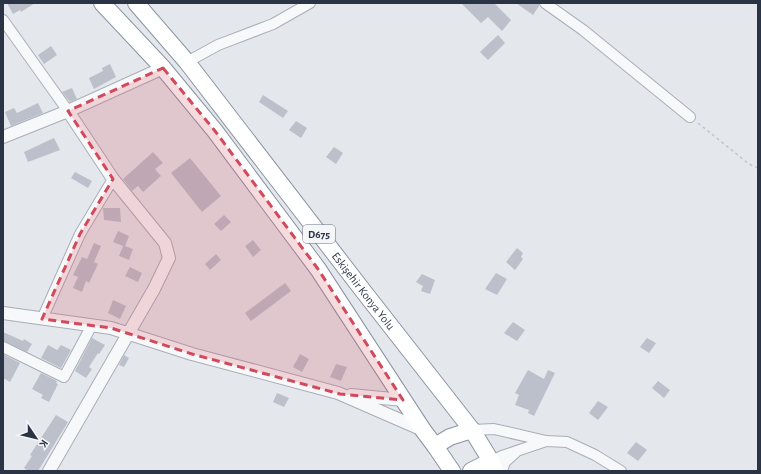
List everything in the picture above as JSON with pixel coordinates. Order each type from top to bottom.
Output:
[{"type":"highway","name":"D675","points":[[102,3],[163,68],[215,131],[318,269],[403,400],[452,471]]},
{"type":"highway","name":"Eskişehir Konya Yolu","points":[[136,3],[187,62],[472,430],[496,468]]},
{"type":"highway","points":[[435,446],[450,437],[472,430]]},
{"type":"highway","points":[[471,471],[496,468]]},
{"type":"street","points":[[187,62],[218,45],[273,24],[310,3]]},
{"type":"street","points":[[545,3],[583,30],[690,117]]},
{"type":"street","points":[[3,22],[68,110],[113,178],[165,243],[169,258],[154,289],[49,471]]},
{"type":"street","points":[[3,137],[163,68]]},
{"type":"street","points":[[42,319],[80,234],[113,178]]},
{"type":"street","points":[[3,313],[111,328],[192,354],[340,394],[423,430]]},
{"type":"street","points":[[3,348],[64,377],[92,325]]},
{"type":"street","points":[[340,394],[403,400]]},
{"type":"street","points":[[472,430],[494,429],[546,441],[567,442],[595,455],[621,471]]},
{"type":"street","points":[[496,468],[517,450],[546,441]]},
{"type":"path","points":[[690,117],[749,164],[758,168]]},
{"type":"highlighted area","points":[[163,68],[215,131],[318,269],[403,400],[340,394],[192,354],[111,328],[42,319],[80,234],[113,179],[68,111]]},
{"type":"building","points":[[7,3],[35,3],[21,12],[20,10],[13,14]]},
{"type":"building","points":[[461,3],[494,3],[511,20],[502,31],[488,17],[481,23]]},
{"type":"building","points":[[516,3],[539,3],[539,6],[533,15]]},
{"type":"building","points":[[498,35],[505,43],[488,60],[480,52]]},
{"type":"building","points":[[51,46],[57,55],[44,64],[38,55]]},
{"type":"building","points":[[110,64],[116,77],[94,89],[89,78],[103,71],[102,68]]},
{"type":"building","points":[[72,88],[77,99],[70,102],[62,92]]},
{"type":"building","points":[[263,95],[288,111],[283,118],[259,102]]},
{"type":"building","points":[[38,103],[43,113],[11,126],[5,112],[14,108],[17,113]]},
{"type":"building","points":[[296,121],[307,128],[301,138],[289,130]]},
{"type":"building","points":[[54,138],[60,150],[28,162],[24,152]]},
{"type":"building","points":[[334,147],[343,153],[336,164],[326,157]]},
{"type":"building","points":[[153,152],[163,163],[155,169],[161,176],[143,192],[138,186],[132,191],[123,179]]},
{"type":"building","points":[[190,158],[221,196],[202,212],[171,173]]},
{"type":"building","points":[[75,172],[92,181],[88,188],[71,178]]},
{"type":"building","points":[[103,208],[120,208],[121,222],[104,220]]},
{"type":"building","points":[[224,215],[231,222],[221,231],[214,224]]},
{"type":"building","points":[[118,231],[129,236],[125,246],[133,249],[129,260],[119,256],[123,246],[113,242]]},
{"type":"building","points":[[253,240],[261,250],[253,257],[245,246]]},
{"type":"building","points":[[94,243],[101,246],[94,262],[98,264],[89,283],[86,281],[82,292],[73,288],[78,277],[73,275],[82,257],[87,259]]},
{"type":"building","points":[[517,248],[523,253],[521,257],[523,259],[515,270],[506,262]]},
{"type":"building","points":[[216,254],[221,260],[210,270],[205,264]]},
{"type":"building","points":[[130,267],[142,273],[138,282],[125,276]]},
{"type":"building","points":[[496,273],[507,279],[497,295],[485,289]]},
{"type":"building","points":[[422,274],[435,280],[430,294],[421,291],[423,286],[416,282]]},
{"type":"building","points":[[285,283],[291,291],[251,321],[245,313]]},
{"type":"building","points":[[113,300],[126,306],[120,319],[108,313]]},
{"type":"building","points":[[513,322],[525,330],[517,341],[504,333]]},
{"type":"building","points":[[3,332],[23,341],[24,339],[32,344],[27,352],[3,341]]},
{"type":"building","points":[[92,338],[105,345],[89,367],[92,369],[86,378],[75,371]]},
{"type":"building","points":[[647,338],[656,343],[649,353],[640,347]]},
{"type":"building","points":[[48,345],[57,350],[61,345],[71,350],[61,368],[41,358]]},
{"type":"building","points":[[3,354],[20,363],[10,382],[3,378]]},
{"type":"building","points":[[300,354],[309,359],[302,372],[293,367]]},
{"type":"building","points":[[124,355],[129,358],[124,367],[119,365]]},
{"type":"building","points":[[336,364],[347,367],[341,381],[330,377]]},
{"type":"building","points":[[528,370],[544,379],[548,370],[555,373],[534,416],[528,413],[529,410],[515,405],[519,395],[515,393]]},
{"type":"building","points":[[41,373],[57,381],[56,383],[58,384],[49,402],[41,398],[43,395],[32,389]]},
{"type":"building","points":[[658,381],[670,390],[664,398],[652,388]]},
{"type":"building","points":[[277,393],[289,398],[284,407],[273,402]]},
{"type":"building","points":[[598,401],[608,407],[598,420],[589,413]]},
{"type":"building","points":[[56,415],[68,422],[38,471],[28,471],[24,468],[32,456],[30,455]]},
{"type":"building","points":[[636,442],[647,450],[638,461],[627,453]]}]
